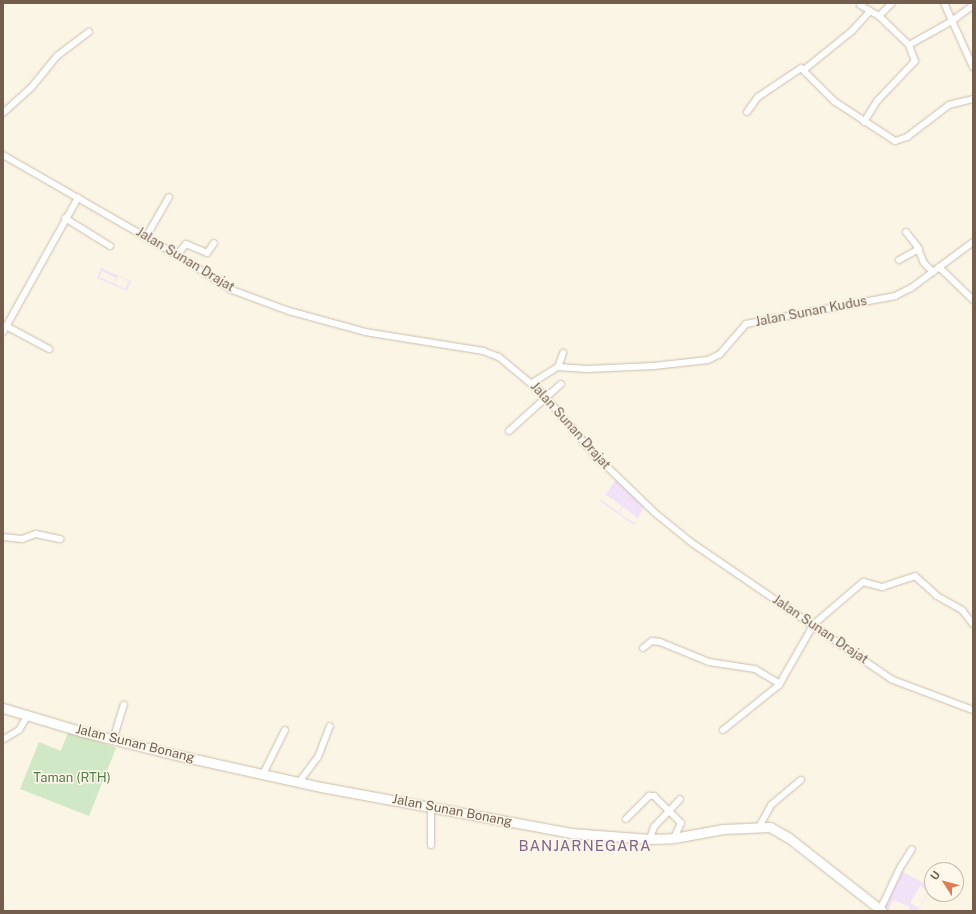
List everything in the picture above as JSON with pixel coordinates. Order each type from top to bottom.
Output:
[{"type":"street","points":[[879,16],[892,3]]},
{"type":"street","points":[[944,3],[973,67]]},
{"type":"street","points":[[863,5],[879,16],[909,45],[915,60],[878,100],[864,122]]},
{"type":"street","points":[[909,45],[952,21],[973,5]]},
{"type":"street","points":[[747,112],[755,100],[766,90],[796,70],[804,69],[852,31],[870,11]]},
{"type":"street","points":[[3,113],[31,88],[57,56],[89,32]]},
{"type":"street","points":[[804,69],[830,98],[888,137],[900,141],[948,105],[973,100]]},
{"type":"street","name":"Jalan Sunan Drajat","points":[[3,155],[177,255],[228,288],[289,311],[365,332],[488,352],[511,365],[546,397],[578,438],[664,521],[753,586],[814,624],[893,680],[973,710]]},
{"type":"street","points":[[146,237],[169,197]]},
{"type":"street","points":[[49,349],[5,329],[65,218],[78,198]]},
{"type":"street","points":[[65,218],[110,246]]},
{"type":"street","points":[[906,232],[919,249],[924,263],[933,272]]},
{"type":"street","name":"Jalan Sunan Kudus","points":[[558,367],[587,369],[654,366],[708,360],[720,354],[746,324],[894,296],[911,288],[973,242]]},
{"type":"street","points":[[177,255],[186,244],[207,253],[214,243]]},
{"type":"street","points":[[898,260],[919,249]]},
{"type":"street","points":[[939,267],[973,300]]},
{"type":"street","points":[[532,383],[558,367],[563,353]]},
{"type":"street","points":[[509,430],[561,384]]},
{"type":"street","points":[[3,537],[22,539],[36,534],[60,539]]},
{"type":"street","points":[[723,730],[780,684],[814,624],[863,582],[882,587],[914,576],[937,596],[962,610],[973,624]]},
{"type":"street","points":[[643,648],[652,641],[660,642],[710,662],[755,670],[780,684]]},
{"type":"street","points":[[112,740],[124,706]]},
{"type":"street","name":"Jalan Sunan Bonang","points":[[3,708],[112,740],[299,782],[431,808],[571,833],[650,839],[674,838],[723,829],[770,827],[789,838],[881,910]]},
{"type":"street","points":[[4,738],[18,730],[28,715]]},
{"type":"street","points":[[299,782],[318,757],[330,726]]},
{"type":"street","points":[[263,774],[285,730]]},
{"type":"street","points":[[759,827],[771,806],[801,780]]},
{"type":"street","points":[[626,819],[651,795],[670,810],[681,823],[674,838]]},
{"type":"street","points":[[650,839],[654,827],[680,799]]},
{"type":"street","points":[[431,808],[431,845]]},
{"type":"street","points":[[881,910],[900,868],[912,849]]},
{"type":"shaded area","points":[[101,268],[131,281],[127,291],[97,278]],"holes":[[[102,271],[116,278],[113,283],[99,277]],[[118,276],[129,281],[125,289],[114,283]]]},
{"type":"shaded area","points":[[616,480],[645,505],[638,518],[623,507],[619,513],[634,523],[638,519],[634,525],[600,501],[601,500],[619,512],[622,506],[605,494]]},
{"type":"shaded area","points":[[901,871],[924,883],[924,888],[920,886],[910,903],[919,908],[924,899],[918,911],[908,911],[910,907],[893,900],[889,909],[892,911],[882,909]]},
{"type":"green space","name":"Taman (RTH)","points":[[69,730],[116,748],[89,816],[20,789],[39,742],[61,751]]},
{"type":"district","name":"BANJARNEGARA","points":[[585,846]]}]
